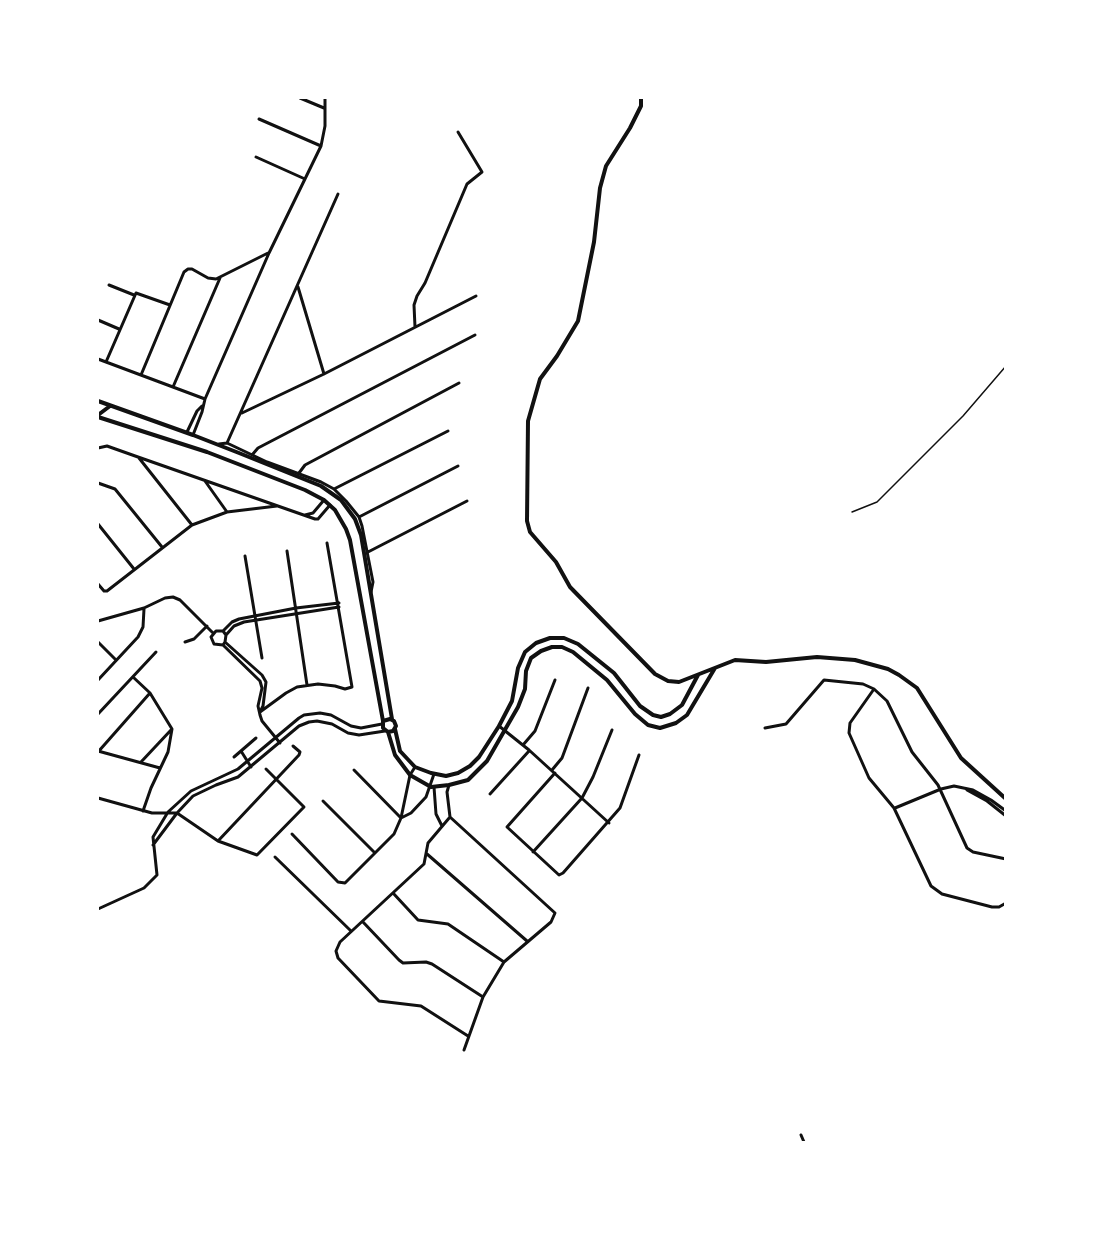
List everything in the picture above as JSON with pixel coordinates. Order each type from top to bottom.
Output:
[{"type":"street","points":[[300,98],[324,108]]},
{"type":"street","points":[[187,433],[197,411],[202,406],[269,253],[321,146],[326,126],[325,98]]},
{"type":"street","points":[[641,98],[641,106],[630,128],[606,166],[600,188],[594,242],[578,321],[540,379],[528,421],[527,521],[530,532],[556,562],[570,587],[655,674],[668,681],[679,682],[735,660],[766,662],[817,657],[855,660],[888,669],[917,688],[960,758],[1005,799]]},
{"type":"street","points":[[259,120],[321,146]]},
{"type":"street","points":[[415,327],[414,305],[417,296],[425,283],[467,184],[482,172],[458,132]]},
{"type":"street","points":[[256,157],[305,179]]},
{"type":"street","points":[[227,443],[338,194]]},
{"type":"street","points":[[141,375],[184,272],[188,269],[212,279],[269,253]]},
{"type":"street","points":[[173,387],[220,277]]},
{"type":"street","points":[[109,285],[170,305]]},
{"type":"street","points":[[297,286],[324,374]]},
{"type":"street","points":[[106,362],[134,295]]},
{"type":"street","points":[[241,414],[476,296]]},
{"type":"street","points":[[98,320],[119,329]]},
{"type":"street","points":[[247,468],[258,447],[475,335]]},
{"type":"street","points":[[98,359],[205,399]]},
{"type":"street","points":[[299,473],[305,465],[459,383]]},
{"type":"street","points":[[98,401],[299,473],[334,489],[359,517],[373,582],[371,592]]},
{"type":"street","points":[[98,416],[111,406]]},
{"type":"street","points":[[193,435],[202,406]]},
{"type":"street","points":[[98,416],[207,452],[304,490],[330,505],[340,518],[350,540],[383,722],[395,754],[410,775],[433,787],[468,780],[479,771],[518,707],[525,689],[526,671],[531,658],[552,647],[562,647],[573,652],[607,680],[635,714],[648,725],[660,728],[676,723],[687,715],[715,667]]},
{"type":"street","points":[[174,441],[178,431]]},
{"type":"street","points":[[334,489],[448,431]]},
{"type":"street","points":[[207,452],[207,448],[214,443],[227,443],[252,457],[321,486],[340,500],[355,519],[361,535],[392,720],[396,724],[400,751],[415,767],[446,776],[458,773],[470,766],[499,726],[512,701],[518,668],[525,652],[536,643],[550,638],[564,638],[578,644],[614,673],[640,706],[653,715],[661,717],[670,714],[681,705],[698,675]]},
{"type":"street","points":[[98,447],[103,446],[138,456],[315,519],[318,519],[330,505]]},
{"type":"street","points":[[138,456],[192,525]]},
{"type":"street","points":[[359,517],[458,465]]},
{"type":"street","points":[[204,480],[227,512]]},
{"type":"street","points":[[98,483],[115,489],[162,547]]},
{"type":"street","points":[[305,515],[313,513],[324,500]]},
{"type":"street","points":[[368,552],[467,501]]},
{"type":"street","points":[[98,584],[104,591],[107,591],[192,525],[227,512],[279,506]]},
{"type":"street","points":[[98,524],[134,570]]},
{"type":"street","points":[[260,712],[286,693],[307,685],[335,686],[349,690],[352,687],[327,543]]},
{"type":"street","points":[[287,551],[307,685]]},
{"type":"street","points":[[245,556],[262,658]]},
{"type":"street","points":[[98,621],[173,597],[180,600],[213,633]]},
{"type":"street","points":[[213,633],[216,631],[224,633],[234,626],[256,618],[296,608],[339,605]]},
{"type":"street","points":[[256,618],[339,605]]},
{"type":"street","points":[[98,680],[141,632],[144,608]]},
{"type":"street","points":[[185,642],[194,639],[207,626]]},
{"type":"street","points":[[213,633],[211,636],[214,644],[224,643],[262,675],[266,682],[264,706],[260,712],[262,722],[280,743]]},
{"type":"street","points":[[224,633],[224,643]]},
{"type":"street","points":[[98,642],[116,660]]},
{"type":"street","points":[[98,714],[156,652]]},
{"type":"street","points":[[133,677],[150,693],[172,729],[168,752],[147,796],[143,810]]},
{"type":"street","points":[[523,745],[535,731],[555,680]]},
{"type":"street","points":[[765,728],[786,724],[824,680],[863,684],[874,689],[887,701],[912,752],[940,789],[969,850],[1005,859]]},
{"type":"street","points":[[588,688],[562,758],[507,827],[559,875],[563,873],[620,808],[639,755]]},
{"type":"street","points":[[874,689],[848,729],[869,778],[894,808],[934,889],[942,894],[995,908],[1005,903]]},
{"type":"street","points":[[150,693],[98,752],[161,768]]},
{"type":"street","points":[[98,909],[127,897],[152,881],[157,874],[158,866],[153,837],[168,812],[191,791],[229,774],[248,762],[299,718],[320,713],[331,715],[351,726],[361,728],[387,719],[392,720]]},
{"type":"street","points":[[153,845],[193,796],[238,777],[299,726],[309,722],[324,722],[348,733],[359,735],[395,729]]},
{"type":"street","points":[[499,726],[529,750],[609,823]]},
{"type":"street","points":[[141,762],[172,729]]},
{"type":"street","points":[[533,852],[582,798],[612,730]]},
{"type":"street","points":[[234,758],[256,738]]},
{"type":"street","points":[[489,740],[497,744]]},
{"type":"street","points":[[218,841],[300,754],[293,746]]},
{"type":"street","points":[[490,794],[529,750]]},
{"type":"street","points":[[241,751],[251,767]]},
{"type":"street","points":[[292,834],[342,884],[345,884],[394,834],[401,818],[410,775],[415,767]]},
{"type":"street","points":[[98,798],[152,813],[177,813],[218,841],[257,855],[304,807],[266,770]]},
{"type":"street","points":[[354,770],[401,818]]},
{"type":"street","points":[[434,774],[436,814],[442,825]]},
{"type":"street","points":[[449,785],[447,792],[450,817],[555,913],[551,922],[504,962],[483,997],[464,1050]]},
{"type":"street","points":[[894,808],[940,789],[957,786],[973,790],[992,800],[1005,811]]},
{"type":"street","points":[[401,818],[411,813],[433,787]]},
{"type":"street","points":[[966,789],[987,801],[1005,816]]},
{"type":"street","points":[[323,801],[375,854]]},
{"type":"street","points":[[450,817],[428,843],[424,864],[340,942],[336,951],[338,957],[379,1002],[421,1006],[468,1036]]},
{"type":"street","points":[[427,854],[527,941]]},
{"type":"street","points":[[274,856],[351,932]]},
{"type":"street","points":[[393,893],[418,920],[448,924],[504,962]]},
{"type":"street","points":[[363,922],[403,963],[432,964],[483,997]]},
{"type":"street","points":[[801,1135],[804,1143]]},
{"type":"lane","points":[[852,512],[877,502],[963,416],[1005,366]]}]
